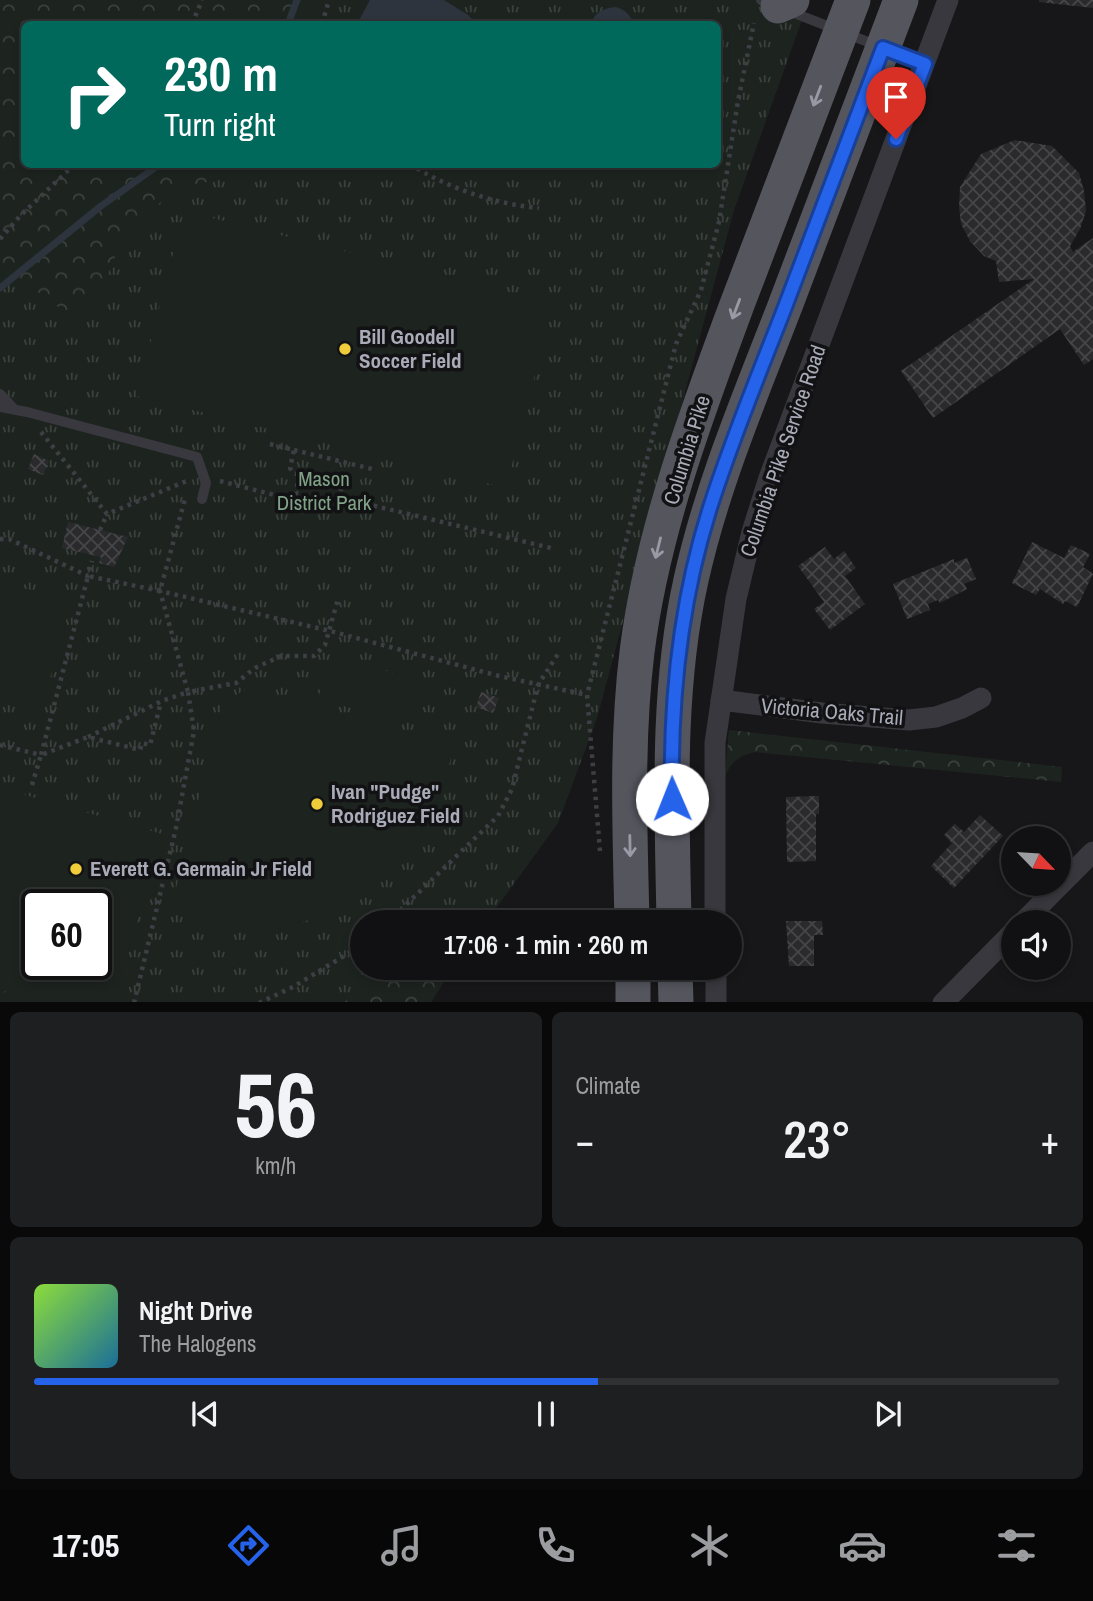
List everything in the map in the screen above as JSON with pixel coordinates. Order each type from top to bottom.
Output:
[{"type":"main road","name":"Columbia Pike","points":[[632,910],[629,749],[637,651],[669,503],[698,410],[853,0]]},
{"type":"main road","name":"Columbia Pike","points":[[674,910],[671,750],[678,657],[691,582],[709,512],[739,422],[901,0]]},
{"type":"main road","points":[[633,980],[633,1002]]},
{"type":"main road","points":[[675,980],[676,1002]]},
{"type":"street","name":"Columbia Pike Service Road","points":[[716,910],[715,743],[736,599],[752,533],[769,478],[948,0]]},
{"type":"street","name":"Victoria Oaks Trail","points":[[721,700],[822,713],[909,720],[936,717],[981,698]]},
{"type":"street","points":[[1035,910],[1093,852]]},
{"type":"street","points":[[944,1002],[1001,944]]},
{"type":"street","points":[[716,980],[716,1002]]},
{"type":"lane","points":[[771,7],[925,64]]},
{"type":"lane","points":[[0,394],[13,408]]},
{"type":"lane","points":[[0,407],[13,408],[197,457],[206,483],[202,499]]},
{"type":"path","points":[[193,21],[202,0]]},
{"type":"path","points":[[323,21],[328,0]]},
{"type":"path","points":[[676,344],[701,290],[719,222],[738,101],[771,7]]},
{"type":"path","points":[[0,239],[71,168]]},
{"type":"path","points":[[416,168],[434,180],[492,198],[539,208]]},
{"type":"path","points":[[27,412],[107,514]]},
{"type":"path","points":[[270,444],[372,469]]},
{"type":"path","points":[[294,450],[290,468],[293,473],[342,485],[338,503]]},
{"type":"path","points":[[215,480],[294,500],[299,475]]},
{"type":"path","points":[[100,530],[107,514],[190,480],[160,591],[188,692],[194,731],[176,828],[134,1002]]},
{"type":"path","points":[[296,493],[349,505],[350,500],[551,548]]},
{"type":"path","points":[[0,539],[9,539],[89,576],[330,631],[538,685],[587,695]]},
{"type":"path","points":[[32,785],[92,561]]},
{"type":"path","points":[[0,745],[41,755],[88,737],[162,701],[188,692],[236,683],[256,668],[281,656],[314,656],[325,645],[338,599]]},
{"type":"path","points":[[401,910],[499,816],[512,789],[538,685],[558,654]]},
{"type":"path","points":[[88,737],[140,750],[142,743],[150,745],[162,701]]},
{"type":"path","points":[[261,1002],[293,987],[350,951]]},
{"type":"green space","name":"Mason District Park","points":[[0,0],[809,0],[734,210],[597,718],[558,823],[495,910],[350,910],[350,980],[445,980],[431,1002],[0,1002]]},
{"type":"green space","points":[[0,0],[316,0],[308,21],[21,21],[21,168],[258,168],[173,191],[124,236],[102,288],[73,318],[0,264]]},
{"type":"green space","name":"Bill Goodell Soccer Field","points":[[184,211],[553,303],[506,488],[137,396]]},
{"type":"green space","points":[[0,582],[71,601],[41,712],[0,701]]},
{"type":"green space","points":[[330,656],[417,679],[405,723],[318,699]]},
{"type":"green space","name":"Ivan \"Pudge\" Rodriguez Field","points":[[246,689],[453,745],[446,781],[432,812],[400,858],[359,894],[335,909],[281,928],[241,927],[170,912],[223,703]]},
{"type":"green space","points":[[729,730],[1062,767],[1061,782],[755,752],[737,760],[725,776]]},
{"type":"green space","name":"Everett G. Germain Jr Field","points":[[0,788],[162,834],[113,1002],[42,1002],[0,990]]},
{"type":"green space","points":[[392,980],[443,982],[430,1002],[343,1002]]},
{"type":"shaded area","points":[[370,0],[444,0],[474,21],[359,21]]},
{"type":"shaded area","points":[[616,7],[622,10],[632,21],[592,21],[600,11]]},
{"type":"building","points":[[1093,0],[1093,8],[1039,2]]},
{"type":"building","points":[[1015,140],[1052,146],[1079,173],[1086,211],[1070,246],[1073,252],[1093,238],[1093,359],[1084,365],[1060,329],[933,418],[901,371],[1034,279],[999,282],[996,261],[984,256],[970,241],[961,224],[960,187],[981,154]]},
{"type":"building","points":[[34,454],[49,461],[43,475],[28,469]]},
{"type":"building","points":[[68,522],[128,537],[114,567],[99,563],[101,557],[62,548]]},
{"type":"building","points":[[1032,542],[1064,558],[1071,545],[1090,554],[1083,567],[1093,574],[1077,607],[1065,601],[1063,604],[1040,589],[1036,595],[1012,583]]},
{"type":"building","points":[[825,547],[834,559],[844,551],[856,568],[845,576],[865,604],[830,630],[814,609],[824,602],[798,566]]},
{"type":"building","points":[[967,558],[976,579],[964,584],[967,589],[940,603],[938,600],[928,604],[930,610],[907,619],[893,584],[954,559],[954,563]]},
{"type":"building","points":[[481,692],[499,698],[493,713],[476,707]]},
{"type":"building","points":[[819,796],[819,814],[816,814],[816,861],[787,862],[786,797]]},
{"type":"building","points":[[980,815],[1001,834],[1001,838],[954,888],[931,866],[952,843],[944,835],[955,824],[964,832]]},
{"type":"building","points":[[786,921],[822,921],[823,935],[814,935],[814,966],[789,966]]},
{"type":"waterway","points":[[289,21],[297,0]]},
{"type":"waterway","points":[[0,288],[101,206],[154,168]]},
{"type":"place","name":"Bill Goodell Soccer Field","points":[[345,349]]},
{"type":"place","name":"Ivan \"Pudge\" Rodriguez Field","points":[[317,804]]},
{"type":"place","name":"Everett G. Germain Jr Field","points":[[76,869]]},
{"type":"route","points":[[672,799],[671,750],[678,657],[691,582],[709,512],[739,422],[883,48],[925,64],[896,139]]}]
